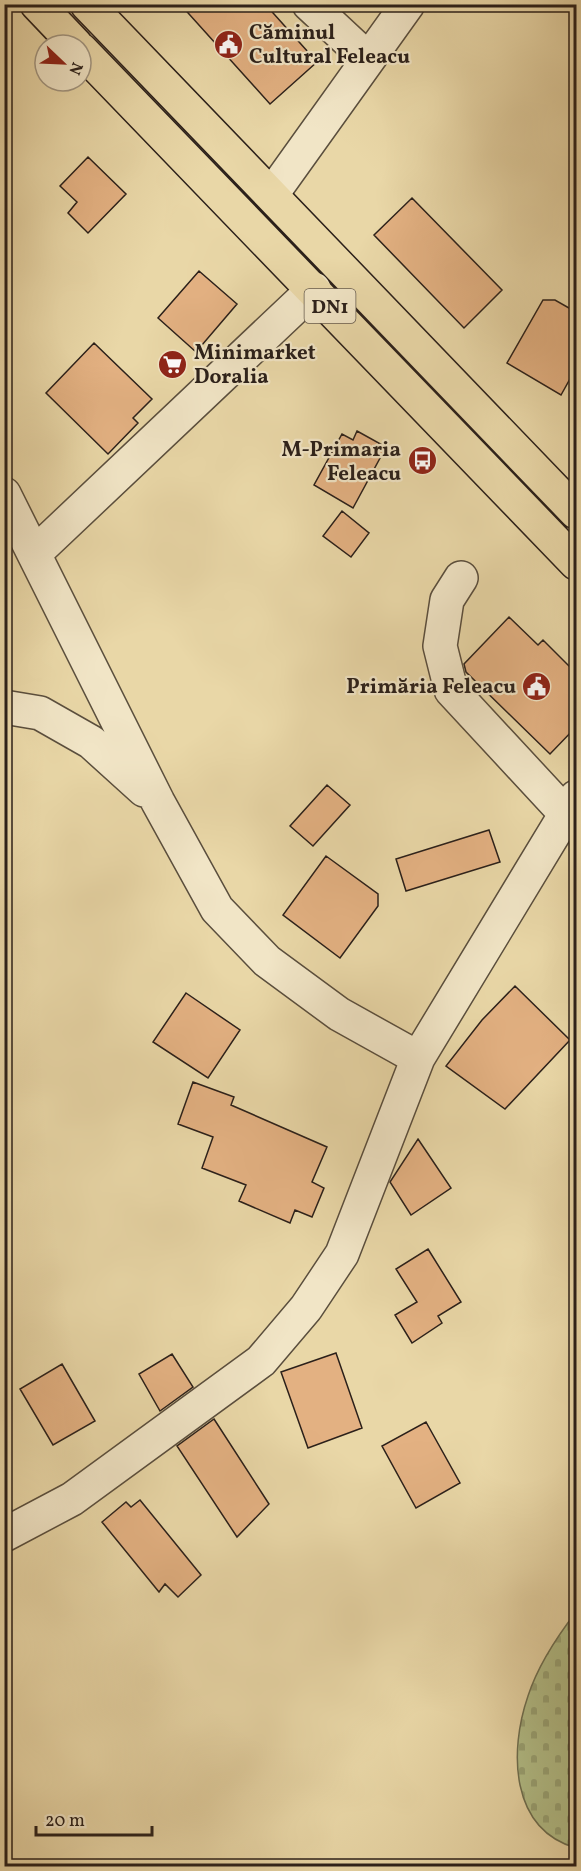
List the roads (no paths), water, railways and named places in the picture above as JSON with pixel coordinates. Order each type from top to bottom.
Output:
[{"type":"main road","points":[[37,4],[65,33]]},
{"type":"main road","name":"DN1","points":[[87,4],[576,512]]},
{"type":"main road","name":"DN1","points":[[93,62],[576,563]]},
{"type":"street","points":[[309,4],[368,59]]},
{"type":"street","points":[[272,194],[408,4]]},
{"type":"street","points":[[34,554],[314,289]]},
{"type":"street","points":[[4,494],[158,802],[217,909],[267,961],[339,1014],[418,1058]]},
{"type":"street","points":[[4,1535],[72,1499],[261,1361],[306,1308],[342,1254],[418,1058],[571,805],[451,690],[440,646],[447,600],[461,578]]},
{"type":"street","points":[[4,706],[40,713],[91,742],[158,802]]},
{"type":"place","name":"Căminul Cultural Feleacu","points":[[228,44]]},
{"type":"place","name":"Minimarket Doralia","points":[[173,364]]},
{"type":"place","name":"M-Primaria Feleacu","points":[[422,461]]},
{"type":"place","name":"Primăria Feleacu","points":[[537,686]]}]
